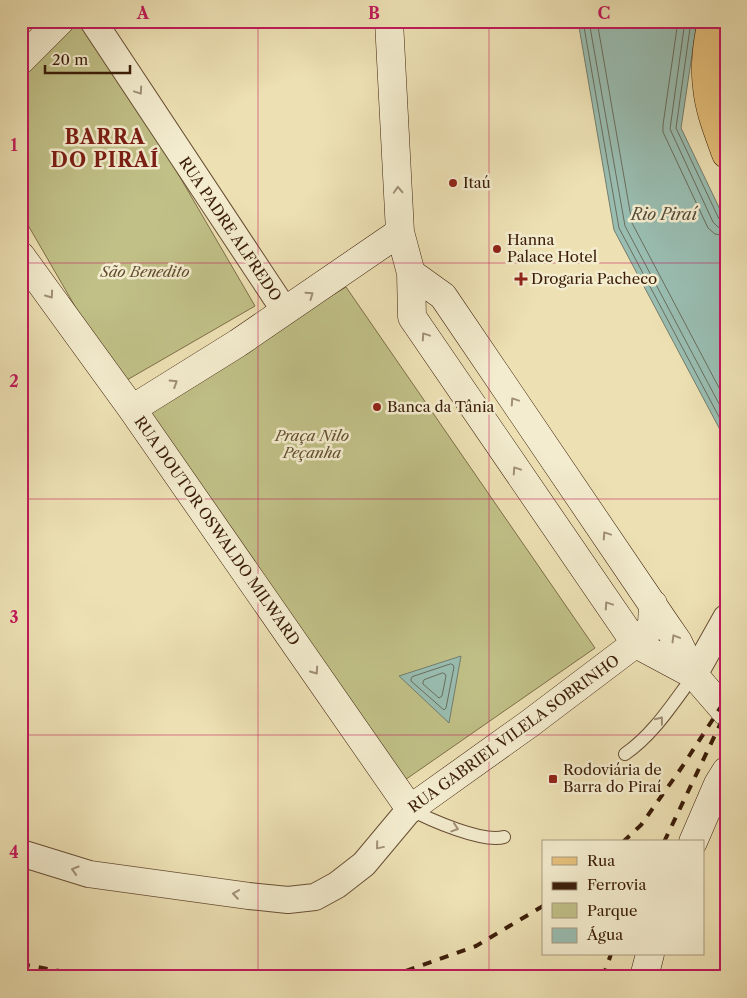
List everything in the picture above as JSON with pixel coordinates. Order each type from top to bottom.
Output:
[{"type":"main road","points":[[712,21],[706,60],[707,87],[714,120],[726,154]]},
{"type":"street","points":[[21,60],[60,21]]},
{"type":"street","name":"RUA PADRE ALFREDO","points":[[92,21],[285,311]]},
{"type":"street","points":[[389,21],[400,232],[411,273],[412,317],[636,644],[694,675]]},
{"type":"street","points":[[132,409],[238,343],[400,232]]},
{"type":"street","name":"RUA DOUTOR OSWALDO MILWARD","points":[[21,256],[132,409],[410,809]]},
{"type":"street","points":[[411,273],[443,296],[653,604],[678,642],[694,675],[726,712]]},
{"type":"street","name":"RUA GABRIEL VILELA SOBRINHO","points":[[21,853],[89,874],[288,900],[315,897],[337,885],[364,864],[410,809],[530,724],[636,644],[644,637],[652,624],[653,604]]},
{"type":"street","points":[[694,675],[726,618]]},
{"type":"street","points":[[694,840],[718,784],[726,771]]},
{"type":"street","points":[[644,977],[649,956]]},
{"type":"lane","points":[[625,754],[652,730],[694,675]]},
{"type":"lane","points":[[410,809],[439,823],[462,831],[490,838],[504,837]]},
{"type":"green space","name":"São Benedito","points":[[65,21],[89,21],[255,306],[120,384],[21,213],[21,65]]},
{"type":"green space","name":"Praça Nilo Peçanha","points":[[346,287],[595,648],[402,782],[143,408]]},
{"type":"water","name":"Rio Piraí","points":[[578,21],[697,21],[681,128],[726,222],[726,441],[614,230]]},
{"type":"water","points":[[461,656],[449,723],[399,676]]},
{"type":"railway","points":[[625,840],[641,825],[682,767],[726,699]]},
{"type":"railway","points":[[665,840],[726,712]]},
{"type":"railway","points":[[389,977],[476,946],[542,907]]},
{"type":"railway","points":[[603,977],[610,956]]},
{"type":"railway","points":[[21,964],[91,977]]},
{"type":"place","name":"Itaú","points":[[453,183]]},
{"type":"place","name":"Hanna Palace Hotel","points":[[497,249]]},
{"type":"place","name":"Drogaria Pacheco","points":[[521,279]]},
{"type":"place","name":"Banca da Tânia","points":[[377,407]]},
{"type":"place","name":"Rodoviária de Barra do Piraí","points":[[553,779]]},
{"type":"district","name":"BARRA DO PIRAÍ","points":[[105,148]]}]
